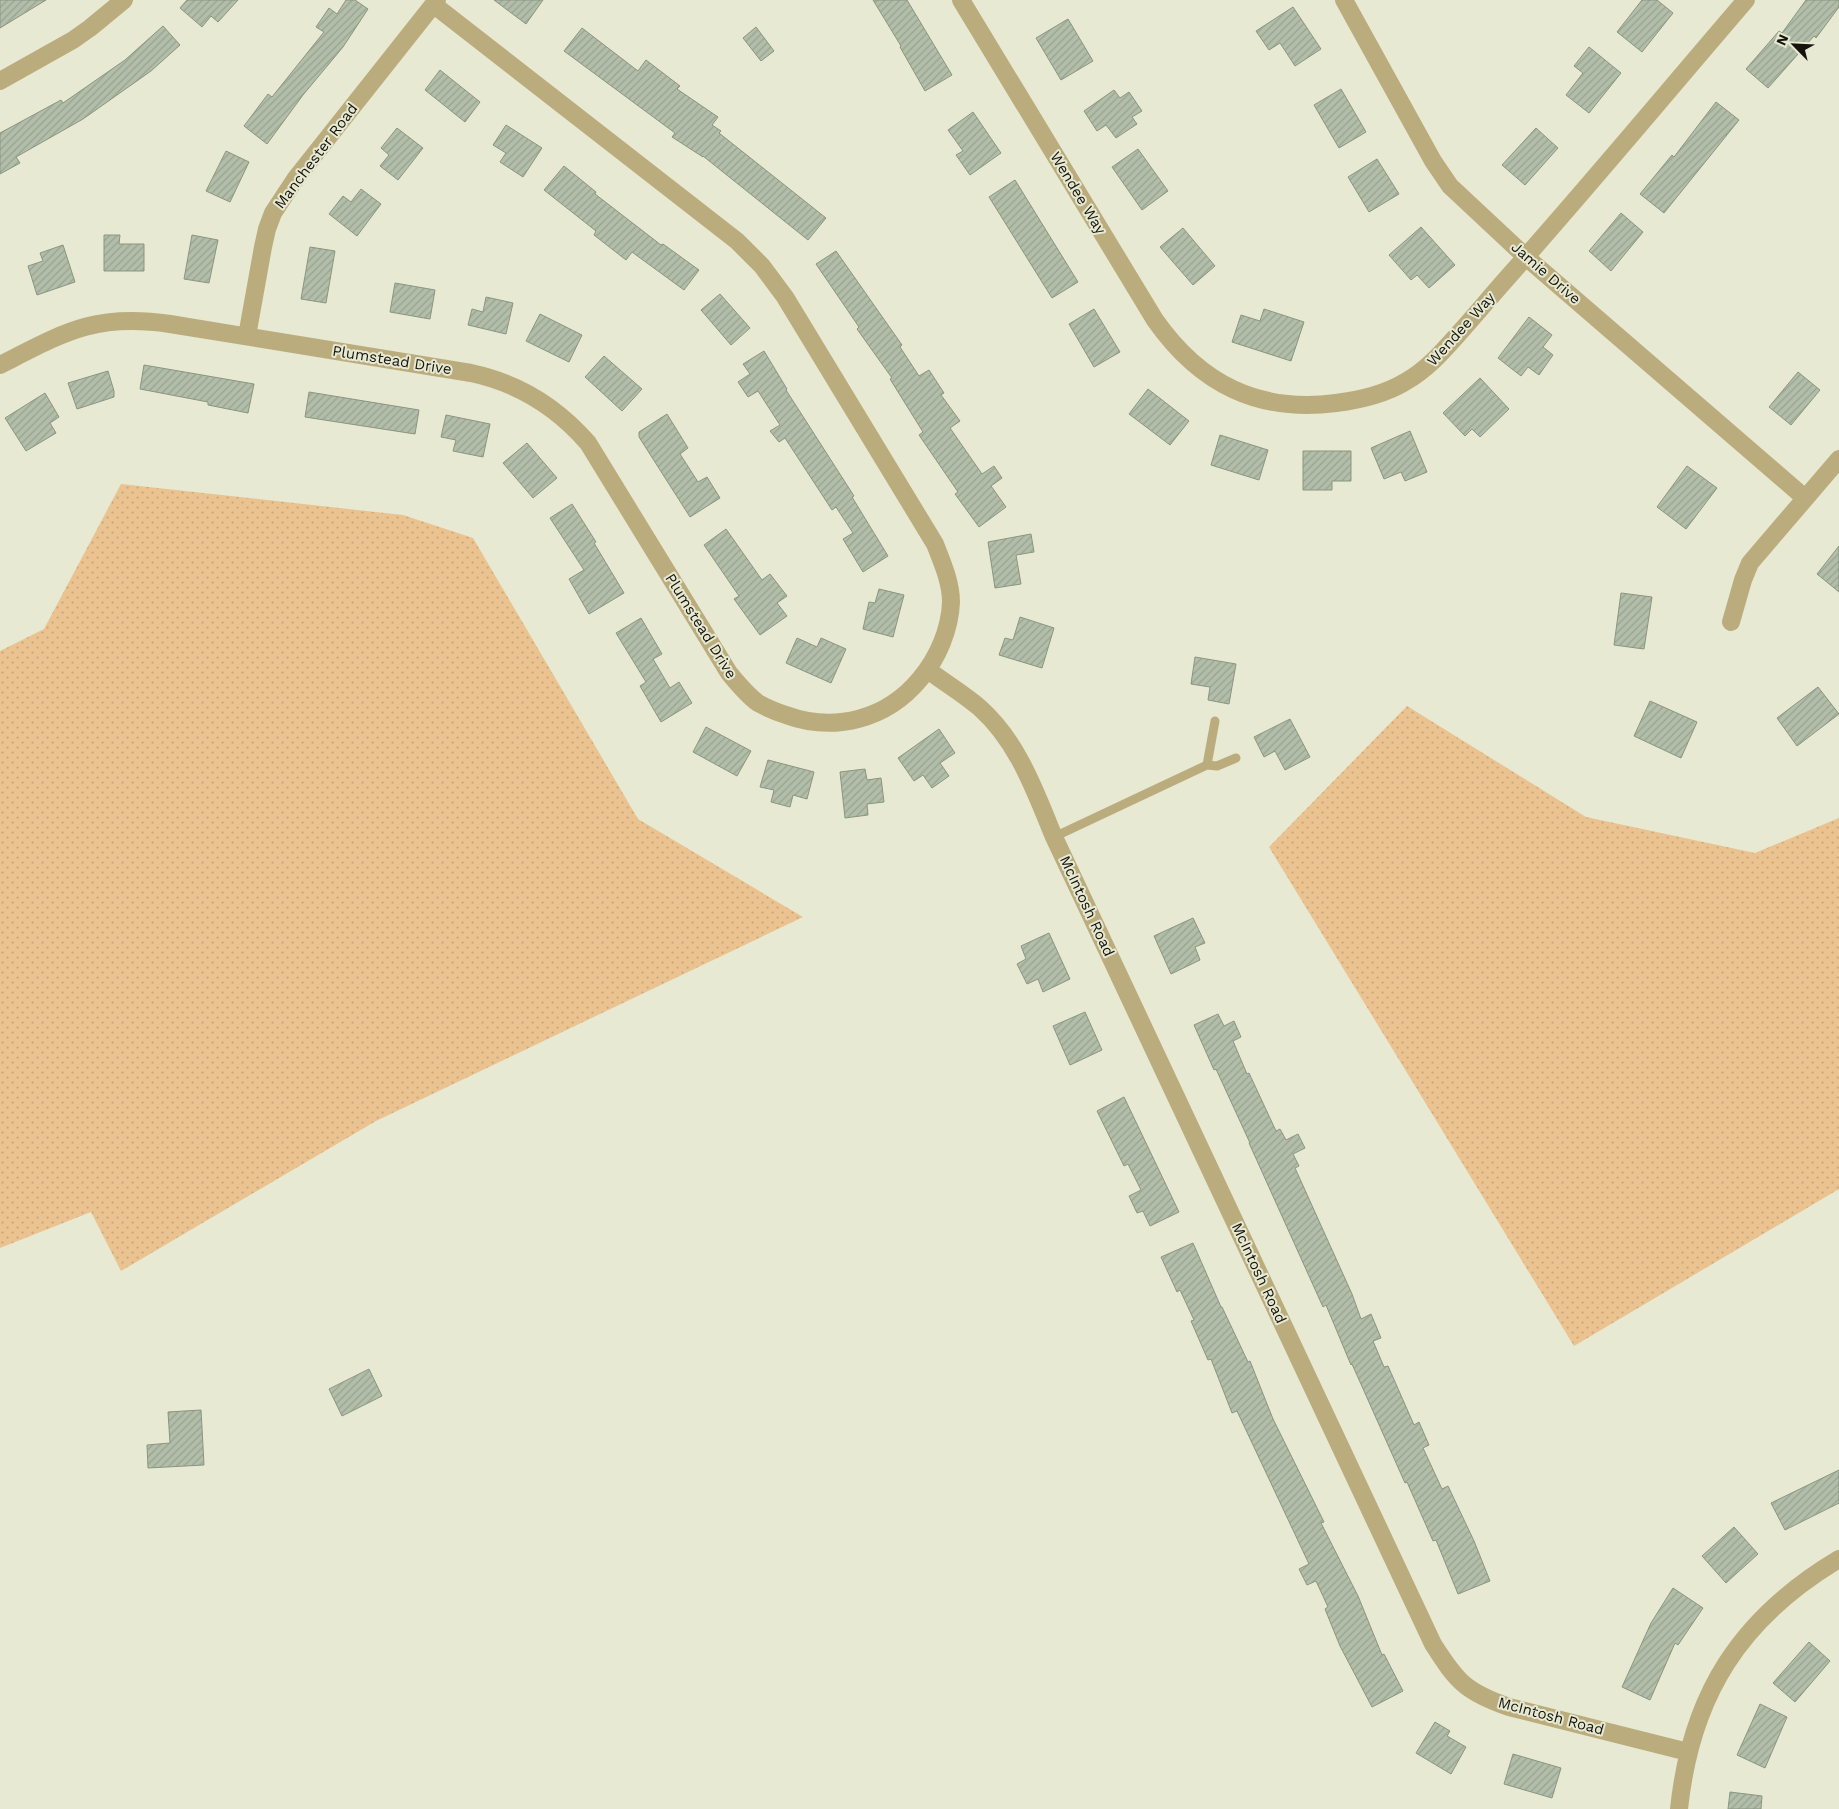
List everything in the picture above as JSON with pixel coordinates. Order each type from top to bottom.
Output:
[{"type":"street","points":[[0,81],[73,40],[124,0]]},
{"type":"street","name":"Wendee Way","points":[[961,0],[1168,339],[1195,366],[1228,388],[1265,402],[1305,405],[1346,402],[1386,391],[1405,382],[1423,370],[1439,355],[1526,257],[1746,0]]},
{"type":"street","name":"Jamie Drive","points":[[1344,0],[1442,176],[1460,197],[1526,257],[1806,498]]},
{"type":"street","name":"Manchester Road","points":[[247,336],[263,247],[273,212],[296,178],[435,2]]},
{"type":"street","name":"Plumstead Drive","points":[[0,364],[76,328],[113,321],[151,321],[490,377],[508,383],[544,402],[575,428],[598,457],[729,674],[759,703],[776,712],[813,723],[848,722],[883,710],[914,687],[928,670],[938,652],[949,619],[951,602],[949,583],[943,564],[935,544],[924,525],[774,281],[737,241],[435,2]]},
{"type":"street","points":[[1731,622],[1742,580],[1750,563],[1839,460]]},
{"type":"street","name":"McIntosh Road","points":[[928,670],[980,708],[1001,730],[1020,759],[1054,837],[1425,1626],[1446,1664],[1459,1681],[1473,1692],[1509,1707],[1688,1752]]},
{"type":"street","points":[[1679,1809],[1688,1752],[1697,1723],[1707,1698],[1738,1646],[1759,1620],[1778,1602],[1839,1559]]},
{"type":"lane","points":[[1207,765],[1215,721]]},
{"type":"lane","points":[[1054,837],[1207,765],[1216,766],[1236,758]]},
{"type":"shaded area","points":[[121,484],[403,515],[473,538],[638,819],[803,917],[376,1121],[121,1271],[91,1212],[0,1248],[0,651],[44,629]]},
{"type":"shaded area","points":[[1407,706],[1586,817],[1755,853],[1839,818],[1839,1189],[1574,1346],[1269,847]]},
{"type":"building","points":[[0,0],[46,0],[0,28]]},
{"type":"building","points":[[187,0],[238,0],[218,22],[211,16],[202,27],[180,8]]},
{"type":"building","points":[[346,0],[355,0],[368,9],[343,47],[303,95],[267,144],[244,126],[268,94],[272,97],[324,32],[316,27],[329,8],[337,14]]},
{"type":"building","points":[[494,0],[543,0],[526,24]]},
{"type":"building","points":[[873,0],[907,0],[952,75],[925,91]]},
{"type":"building","points":[[1642,0],[1657,0],[1673,13],[1642,52],[1617,32]]},
{"type":"building","points":[[1806,0],[1839,0],[1839,7],[1816,38],[1814,36],[1768,88],[1746,69],[1779,31],[1782,33]]},
{"type":"building","points":[[1293,7],[1321,49],[1295,66],[1280,43],[1269,50],[1256,31]]},
{"type":"building","points":[[1068,19],[1093,61],[1061,80],[1036,38]]},
{"type":"building","points":[[163,26],[180,45],[151,71],[83,119],[16,157],[20,163],[0,174],[0,133],[61,100],[63,103],[125,60]]},
{"type":"building","points":[[756,27],[774,51],[761,61],[743,38]]},
{"type":"building","points":[[582,28],[638,71],[646,60],[680,86],[677,89],[718,117],[712,125],[721,131],[719,133],[826,218],[808,240],[703,156],[672,137],[675,133],[564,51]]},
{"type":"building","points":[[1589,47],[1621,73],[1589,113],[1566,95],[1583,73],[1574,66]]},
{"type":"building","points":[[440,70],[480,102],[465,122],[425,90]]},
{"type":"building","points":[[1341,89],[1366,132],[1339,148],[1314,105]]},
{"type":"building","points":[[1114,90],[1120,98],[1129,92],[1142,111],[1132,117],[1137,124],[1116,138],[1106,125],[1097,131],[1084,111]]},
{"type":"building","points":[[1716,102],[1739,120],[1664,213],[1640,194],[1672,155],[1674,157]]},
{"type":"building","points":[[973,112],[1001,153],[970,175],[956,155],[963,151],[948,130]]},
{"type":"building","points":[[506,125],[542,148],[523,177],[500,162],[506,153],[493,145]]},
{"type":"building","points":[[397,128],[423,148],[398,180],[380,166],[389,155],[381,148]]},
{"type":"building","points":[[1536,128],[1558,148],[1525,185],[1502,165]]},
{"type":"building","points":[[1138,149],[1168,191],[1142,210],[1112,167]]},
{"type":"building","points":[[226,151],[249,162],[230,202],[206,191]]},
{"type":"building","points":[[1377,159],[1399,194],[1369,212],[1348,177]]},
{"type":"building","points":[[564,166],[596,192],[595,194],[661,245],[663,244],[699,270],[684,290],[632,252],[626,260],[594,235],[596,231],[544,190]]},
{"type":"building","points":[[1015,180],[1078,282],[1052,298],[989,197]]},
{"type":"building","points":[[361,189],[381,204],[357,236],[329,214],[343,196],[351,202]]},
{"type":"building","points":[[1621,213],[1643,232],[1611,271],[1589,251]]},
{"type":"building","points":[[1421,227],[1455,265],[1429,288],[1417,275],[1411,280],[1389,255]]},
{"type":"building","points":[[1183,228],[1215,266],[1193,285],[1160,247]]},
{"type":"building","points":[[104,235],[120,235],[119,244],[144,244],[144,271],[104,271]]},
{"type":"building","points":[[192,235],[218,240],[209,283],[184,279]]},
{"type":"building","points":[[63,245],[75,282],[37,295],[28,266],[43,261],[40,253]]},
{"type":"building","points":[[310,247],[335,251],[326,303],[301,299]]},
{"type":"building","points":[[836,251],[902,345],[900,347],[919,376],[929,370],[944,393],[941,395],[960,421],[950,428],[982,474],[994,466],[1002,478],[991,486],[1006,507],[979,527],[955,494],[958,492],[919,435],[923,432],[890,379],[892,378],[857,329],[859,327],[816,264]]},
{"type":"building","points":[[395,283],[435,290],[430,319],[390,312]]},
{"type":"building","points":[[720,294],[750,328],[731,345],[701,310]]},
{"type":"building","points":[[486,297],[513,303],[506,334],[468,325],[472,309],[483,312]]},
{"type":"building","points":[[1094,309],[1120,352],[1094,367],[1069,324]]},
{"type":"building","points":[[1264,309],[1304,322],[1291,361],[1232,342],[1241,315],[1260,321]]},
{"type":"building","points":[[540,314],[582,335],[569,362],[526,341]]},
{"type":"building","points":[[1529,317],[1552,335],[1543,347],[1553,355],[1539,375],[1528,367],[1521,376],[1498,358]]},
{"type":"building","points":[[764,351],[786,390],[854,496],[852,497],[888,556],[863,572],[843,539],[853,533],[836,507],[832,510],[785,438],[779,442],[770,431],[780,425],[758,391],[748,397],[738,382],[750,374],[743,364]]},
{"type":"building","points":[[604,356],[642,389],[622,411],[585,377]]},
{"type":"building","points":[[144,365],[254,384],[248,413],[208,405],[208,402],[140,389]]},
{"type":"building","points":[[108,371],[114,397],[77,409],[68,383]]},
{"type":"building","points":[[1798,372],[1820,390],[1791,425],[1769,407]]},
{"type":"building","points":[[1480,378],[1509,409],[1480,437],[1472,429],[1465,436],[1443,413]]},
{"type":"building","points":[[1148,389],[1189,421],[1170,445],[1129,414]]},
{"type":"building","points":[[309,392],[419,410],[415,434],[305,417]]},
{"type":"building","points":[[45,393],[59,417],[50,423],[56,433],[26,451],[5,418]]},
{"type":"building","points":[[667,414],[688,448],[680,454],[698,482],[707,477],[720,498],[690,517],[639,437],[639,432]]},
{"type":"building","points":[[446,415],[490,424],[483,457],[453,451],[456,440],[441,437]]},
{"type":"building","points":[[1410,431],[1427,472],[1405,481],[1401,472],[1384,479],[1371,448]]},
{"type":"building","points":[[1220,435],[1268,450],[1259,480],[1211,465]]},
{"type":"building","points":[[527,443],[557,478],[533,498],[503,463]]},
{"type":"building","points":[[1303,451],[1351,451],[1351,481],[1332,481],[1332,490],[1303,490]]},
{"type":"building","points":[[1687,466],[1717,488],[1686,529],[1657,507]]},
{"type":"building","points":[[572,504],[596,542],[594,543],[624,593],[589,614],[569,579],[584,570],[550,518]]},
{"type":"building","points":[[726,529],[762,580],[770,574],[787,596],[777,603],[787,616],[760,635],[734,599],[739,596],[704,545]]},
{"type":"building","points":[[1031,534],[1034,552],[1016,555],[1021,584],[995,588],[988,542]]},
{"type":"building","points":[[1839,546],[1839,592],[1817,574]]},
{"type":"building","points":[[879,589],[904,595],[893,637],[863,629],[869,602],[875,603]]},
{"type":"building","points":[[1621,593],[1652,597],[1644,649],[1614,645]]},
{"type":"building","points":[[1020,617],[1054,628],[1042,668],[999,655],[1005,638],[1013,640]]},
{"type":"building","points":[[641,618],[662,654],[653,659],[670,688],[679,682],[692,703],[661,722],[640,686],[646,682],[616,633]]},
{"type":"building","points":[[797,638],[817,647],[821,638],[846,649],[831,683],[786,663]]},
{"type":"building","points":[[1195,657],[1236,664],[1229,704],[1208,700],[1210,687],[1191,684]]},
{"type":"building","points":[[1818,687],[1839,714],[1797,746],[1777,718]]},
{"type":"building","points":[[1650,701],[1697,722],[1681,758],[1634,736]]},
{"type":"building","points":[[1290,719],[1310,757],[1285,770],[1275,751],[1264,757],[1254,737]]},
{"type":"building","points":[[706,727],[751,751],[737,776],[693,752]]},
{"type":"building","points":[[939,729],[955,753],[940,763],[949,776],[932,788],[923,775],[914,781],[898,758]]},
{"type":"building","points":[[768,760],[814,772],[807,799],[793,795],[790,807],[771,802],[774,790],[760,787]]},
{"type":"building","points":[[865,769],[867,780],[881,778],[884,802],[867,804],[868,815],[845,818],[840,772]]},
{"type":"building","points":[[1193,918],[1205,943],[1195,947],[1200,960],[1171,974],[1154,936]]},
{"type":"building","points":[[1049,933],[1070,979],[1043,992],[1038,979],[1027,984],[1017,964],[1026,959],[1021,946]]},
{"type":"building","points":[[1085,1012],[1102,1050],[1070,1065],[1053,1026]]},
{"type":"building","points":[[1218,1014],[1224,1026],[1234,1021],[1241,1037],[1233,1041],[1247,1074],[1249,1073],[1276,1131],[1280,1129],[1286,1140],[1298,1134],[1305,1148],[1293,1154],[1299,1166],[1295,1168],[1352,1294],[1361,1319],[1371,1314],[1381,1338],[1373,1341],[1384,1367],[1388,1366],[1414,1425],[1419,1422],[1429,1445],[1423,1448],[1442,1489],[1448,1486],[1474,1541],[1490,1581],[1458,1594],[1436,1540],[1433,1541],[1407,1482],[1405,1483],[1326,1305],[1323,1307],[1250,1143],[1194,1025]]},
{"type":"building","points":[[1124,1097],[1179,1212],[1150,1226],[1143,1211],[1137,1213],[1129,1196],[1141,1190],[1128,1164],[1124,1166],[1097,1111]]},
{"type":"building","points":[[1193,1243],[1221,1307],[1248,1362],[1250,1361],[1273,1419],[1324,1522],[1321,1523],[1358,1596],[1382,1655],[1384,1654],[1403,1691],[1372,1707],[1340,1646],[1325,1609],[1328,1607],[1316,1581],[1307,1585],[1299,1569],[1309,1564],[1237,1411],[1232,1413],[1211,1359],[1208,1360],[1191,1321],[1194,1320],[1180,1290],[1177,1292],[1161,1257]]},
{"type":"building","points":[[369,1369],[382,1396],[342,1416],[329,1389]]},
{"type":"building","points":[[201,1410],[204,1465],[148,1468],[147,1445],[170,1443],[168,1412]]},
{"type":"building","points":[[1839,1470],[1839,1503],[1785,1530],[1771,1503]]},
{"type":"building","points":[[1734,1527],[1758,1554],[1726,1583],[1702,1556]]},
{"type":"building","points":[[1673,1588],[1703,1608],[1678,1645],[1675,1643],[1650,1700],[1622,1687],[1651,1623]]},
{"type":"building","points":[[1809,1642],[1830,1661],[1795,1702],[1773,1683]]},
{"type":"building","points":[[1760,1704],[1787,1717],[1765,1768],[1737,1755]]},
{"type":"building","points":[[1435,1722],[1450,1731],[1447,1736],[1466,1747],[1451,1774],[1416,1753]]},
{"type":"building","points":[[1513,1754],[1561,1768],[1552,1798],[1504,1784]]},
{"type":"building","points":[[1730,1792],[1762,1796],[1761,1809],[1728,1809]]}]
